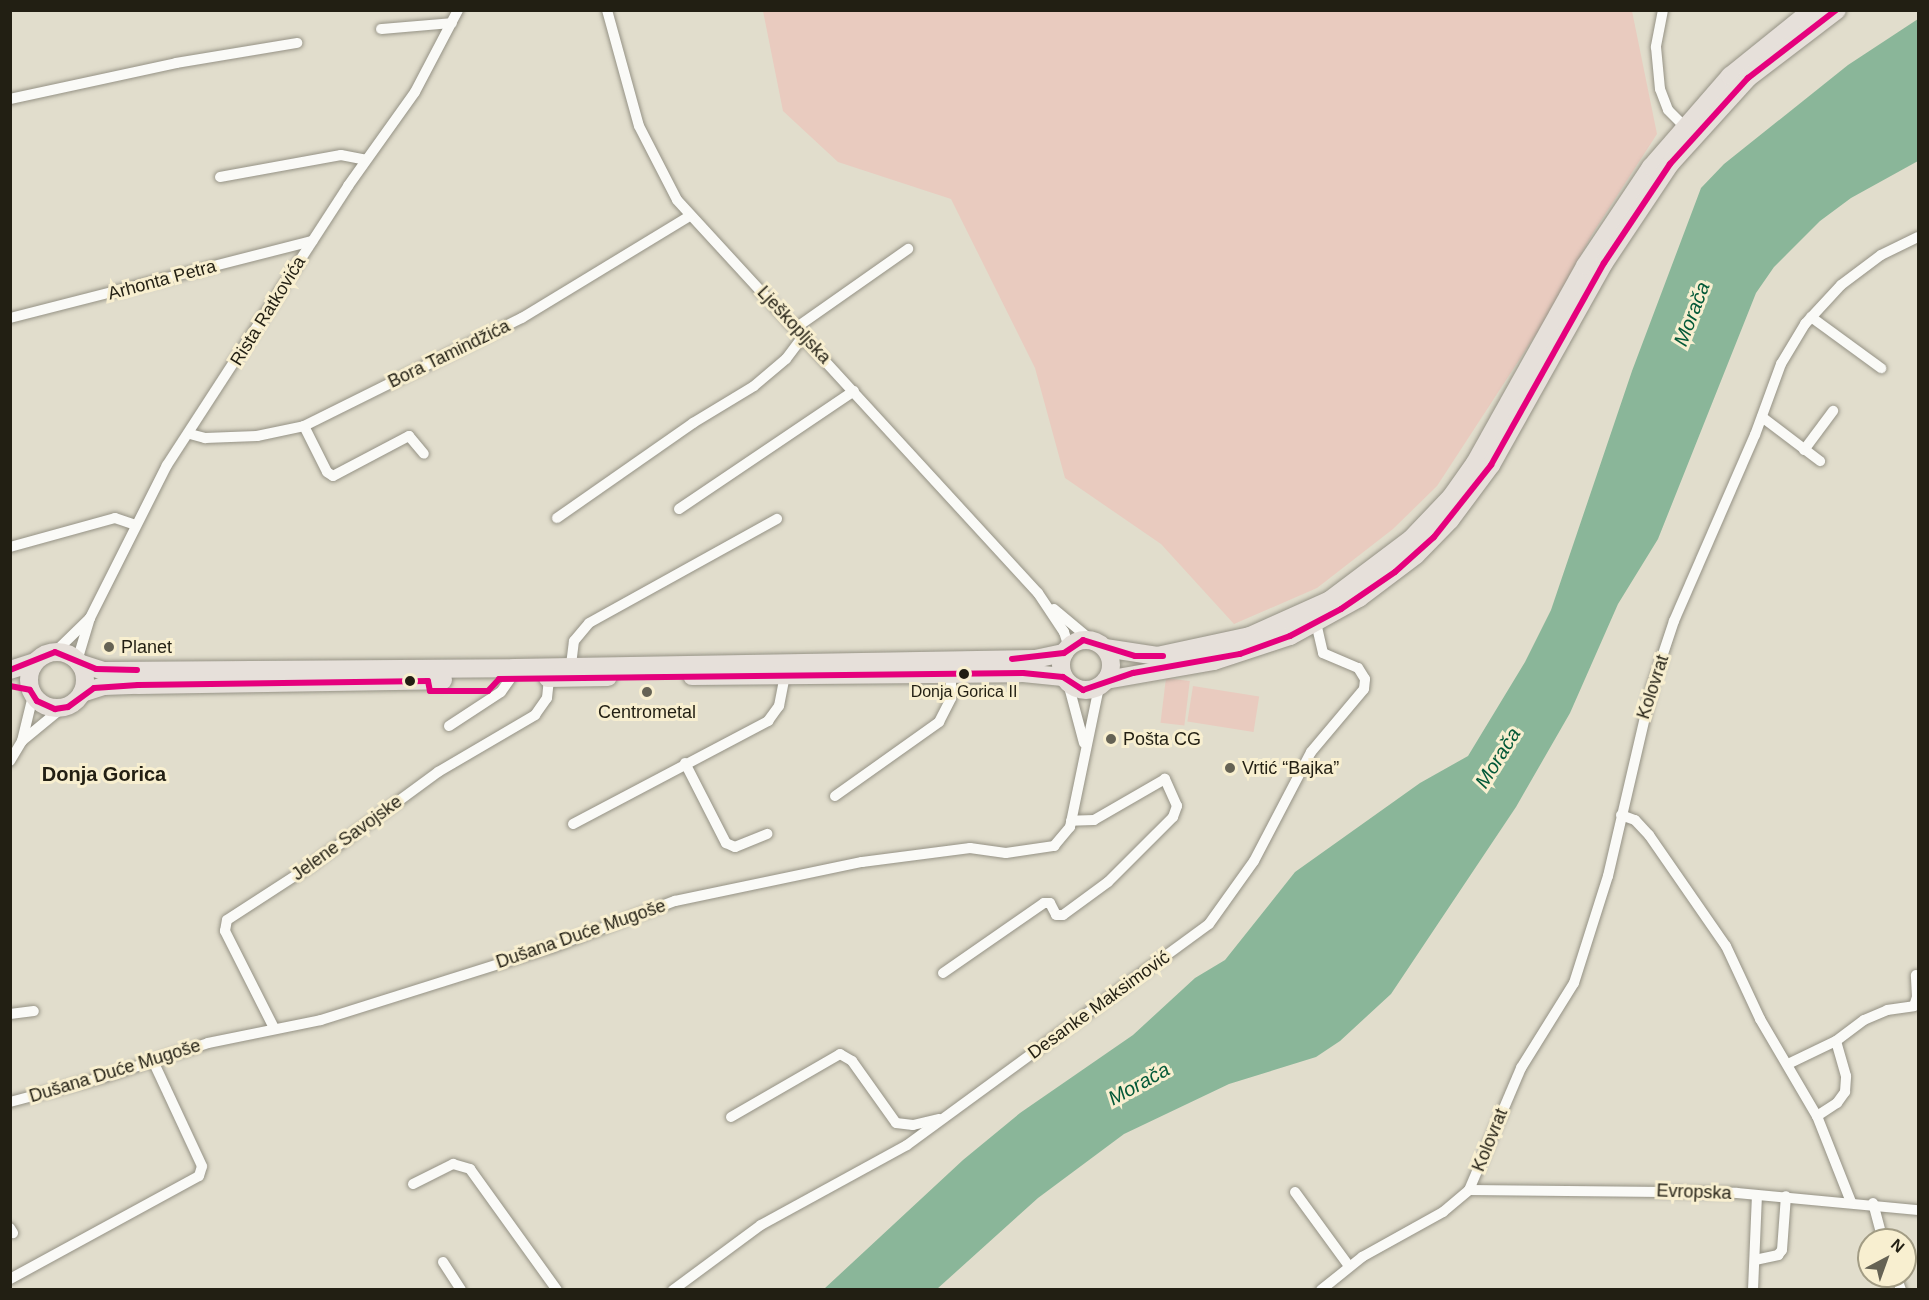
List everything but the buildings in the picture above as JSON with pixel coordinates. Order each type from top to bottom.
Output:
[{"type":"main road","points":[[82,693],[104,686],[138,685],[951,674],[1066,680],[1083,690],[1103,683],[1240,654],[1316,622],[1359,598],[1395,572],[1464,503],[1502,445],[1624,230],[1689,131],[1730,76],[1812,10]]},
{"type":"main road","points":[[10,670],[35,662],[55,652],[104,671],[1016,659],[1098,644],[1157,657],[1250,636],[1336,596],[1411,539],[1451,497],[1475,463],[1585,266],[1633,192],[1689,131],[1748,78],[1837,10]]},
{"type":"main road","points":[[1098,644],[1111,664],[1103,683]]},
{"type":"main road","points":[[1066,650],[1066,680]]},
{"type":"main road","points":[[31,693],[29,675],[35,662]]},
{"type":"main road","points":[[10,686],[31,693],[48,708],[62,708],[74,703],[82,693],[85,677],[78,662]]},
{"type":"street","name":"Rista Ratkovića","points":[[78,662],[90,618],[167,465],[190,434],[366,159],[415,92],[458,10]]},
{"type":"street","name":"Lješkopljska","points":[[607,10],[639,126],[657,168],[690,216],[801,331],[1047,603],[1098,644]]},
{"type":"street","points":[[1663,10],[1656,47],[1660,89],[1668,110],[1689,131]]},
{"type":"street","points":[[1730,76],[1743,59],[1802,10]]},
{"type":"street","points":[[381,29],[452,23]]},
{"type":"street","points":[[10,99],[176,63],[297,43]]},
{"type":"street","points":[[220,177],[341,155],[366,159]]},
{"type":"street","name":"Bora Tamindžića","points":[[190,434],[205,438],[257,436],[304,426],[522,318],[690,216]]},
{"type":"street","name":"Kolovrat","points":[[1469,1190],[1521,1068],[1571,989],[1608,876],[1640,727],[1674,621],[1762,417],[1781,364],[1810,317],[1854,274],[1918,237]]},
{"type":"street","name":"Arhonta Petra","points":[[10,318],[312,241]]},
{"type":"street","points":[[557,518],[693,423],[753,386],[786,359],[801,331],[908,249]]},
{"type":"street","points":[[1810,317],[1881,368]]},
{"type":"street","points":[[679,509],[854,391]]},
{"type":"street","points":[[1804,450],[1833,411]]},
{"type":"street","points":[[1762,417],[1820,461]]},
{"type":"street","points":[[304,426],[327,472],[333,476],[410,436],[424,454]]},
{"type":"street","points":[[10,547],[115,518],[135,525]]},
{"type":"street","points":[[571,665],[574,641],[589,623],[777,519]]},
{"type":"street","name":"Lješkopljska","points":[[1047,603],[1066,650]]},
{"type":"street","name":"Rista Ratkovića","points":[[55,652],[90,618]]},
{"type":"street","name":"Desanke Maksimović","points":[[673,1290],[761,1225],[884,1159],[1198,933],[1228,901],[1254,861],[1311,752],[1364,689],[1365,679],[1358,668],[1323,653],[1316,622]]},
{"type":"street","points":[[835,795],[939,722],[951,698],[951,674]]},
{"type":"street","points":[[573,824],[768,721],[779,706],[785,676]]},
{"type":"street","name":"Jelene Savojske","points":[[274,1028],[225,931],[227,920],[310,866],[438,771],[535,715],[547,698],[549,678]]},
{"type":"street","points":[[449,726],[501,692],[510,679]]},
{"type":"street","name":"Dušana Duće Mugoše","points":[[1066,680],[1084,744]]},
{"type":"street","name":"Dušana Duće Mugoše","points":[[10,1102],[274,1028],[321,1020],[554,947],[675,901],[862,862],[970,848],[1006,853],[1047,848],[1065,837],[1071,821],[1084,744],[1103,683]]},
{"type":"street","points":[[22,741],[31,693]]},
{"type":"street","points":[[10,761],[22,741],[62,708]]},
{"type":"street","points":[[685,763],[726,843],[735,847],[768,834]]},
{"type":"street","points":[[943,973],[1044,903],[1050,903],[1060,915],[1081,902],[1118,874],[1173,818],[1177,806],[1165,779],[1094,820],[1071,821]]},
{"type":"street","points":[[1622,815],[1635,820],[1649,835],[1726,946],[1760,1019],[1817,1116],[1851,1202]]},
{"type":"street","points":[[1788,1064],[1836,1041],[1864,1020],[1887,1010],[1914,1006],[1917,997],[1916,975]]},
{"type":"street","points":[[10,1014],[34,1011]]},
{"type":"street","points":[[1817,1116],[1837,1103],[1845,1092],[1846,1076],[1836,1041]]},
{"type":"street","points":[[731,1117],[840,1054],[852,1061],[896,1123],[913,1125],[943,1118]]},
{"type":"street","points":[[10,1279],[199,1176],[202,1166],[153,1061]]},
{"type":"street","points":[[414,1184],[453,1164],[470,1168],[557,1290]]},
{"type":"street","name":"Evropska","points":[[1469,1190],[1588,1189],[1786,1196],[1873,1203],[1918,1210]]},
{"type":"street","points":[[1321,1290],[1349,1266],[1434,1219],[1469,1190]]},
{"type":"street","points":[[1295,1192],[1349,1266]]},
{"type":"street","points":[[1753,1290],[1757,1195]]},
{"type":"street","points":[[1755,1260],[1778,1255],[1782,1250],[1786,1196]]},
{"type":"street","points":[[1873,1203],[1880,1228]]},
{"type":"street","points":[[443,1262],[461,1290]]},
{"type":"shaded area","points":[[763,11],[1632,11],[1657,134],[1593,233],[1542,325],[1437,486],[1393,529],[1317,588],[1234,624],[1161,544],[1065,478],[1035,368],[951,199],[838,162],[783,111]]},
{"type":"shaded area","points":[[1166,678],[1190,681],[1184,726],[1161,723]]},
{"type":"shaded area","points":[[1193,686],[1259,696],[1254,732],[1187,722]]},
{"type":"water","name":"Morača","points":[[1918,19],[1918,161],[1851,198],[1820,221],[1774,267],[1756,293],[1658,539],[1618,604],[1570,713],[1516,807],[1391,994],[1340,1041],[1316,1057],[1229,1084],[1124,1134],[1038,1198],[937,1289],[824,1289],[963,1160],[1020,1113],[1133,1035],[1195,978],[1225,960],[1295,872],[1420,783],[1468,756],[1525,662],[1551,610],[1632,371],[1701,188],[1724,164],[1848,65]]},
{"type":"transit line","points":[[10,686],[30,690],[37,701],[55,709],[68,707],[94,688],[138,685],[428,681],[430,691],[488,691],[499,679],[1023,673],[1063,677],[1083,690],[1133,673],[1240,654],[1290,636],[1341,609],[1395,572],[1434,537],[1491,465],[1604,263],[1670,164],[1748,78],[1836,10]]},
{"type":"transit line","points":[[1012,659],[1064,653],[1083,640],[1135,656],[1163,656]]},
{"type":"transit line","points":[[10,670],[55,652],[96,669],[137,670]]},
{"type":"place","name":"Planet","points":[[109,647]]},
{"type":"place","name":"Donja Gorica II","points":[[964,674]]},
{"type":"place","name":"Centrometal","points":[[647,692]]},
{"type":"place","name":"Pošta CG","points":[[1111,739]]},
{"type":"place","name":"Vrtić “Bajka”","points":[[1230,768]]},
{"type":"district","name":"Donja Gorica","points":[[104,774]]}]
